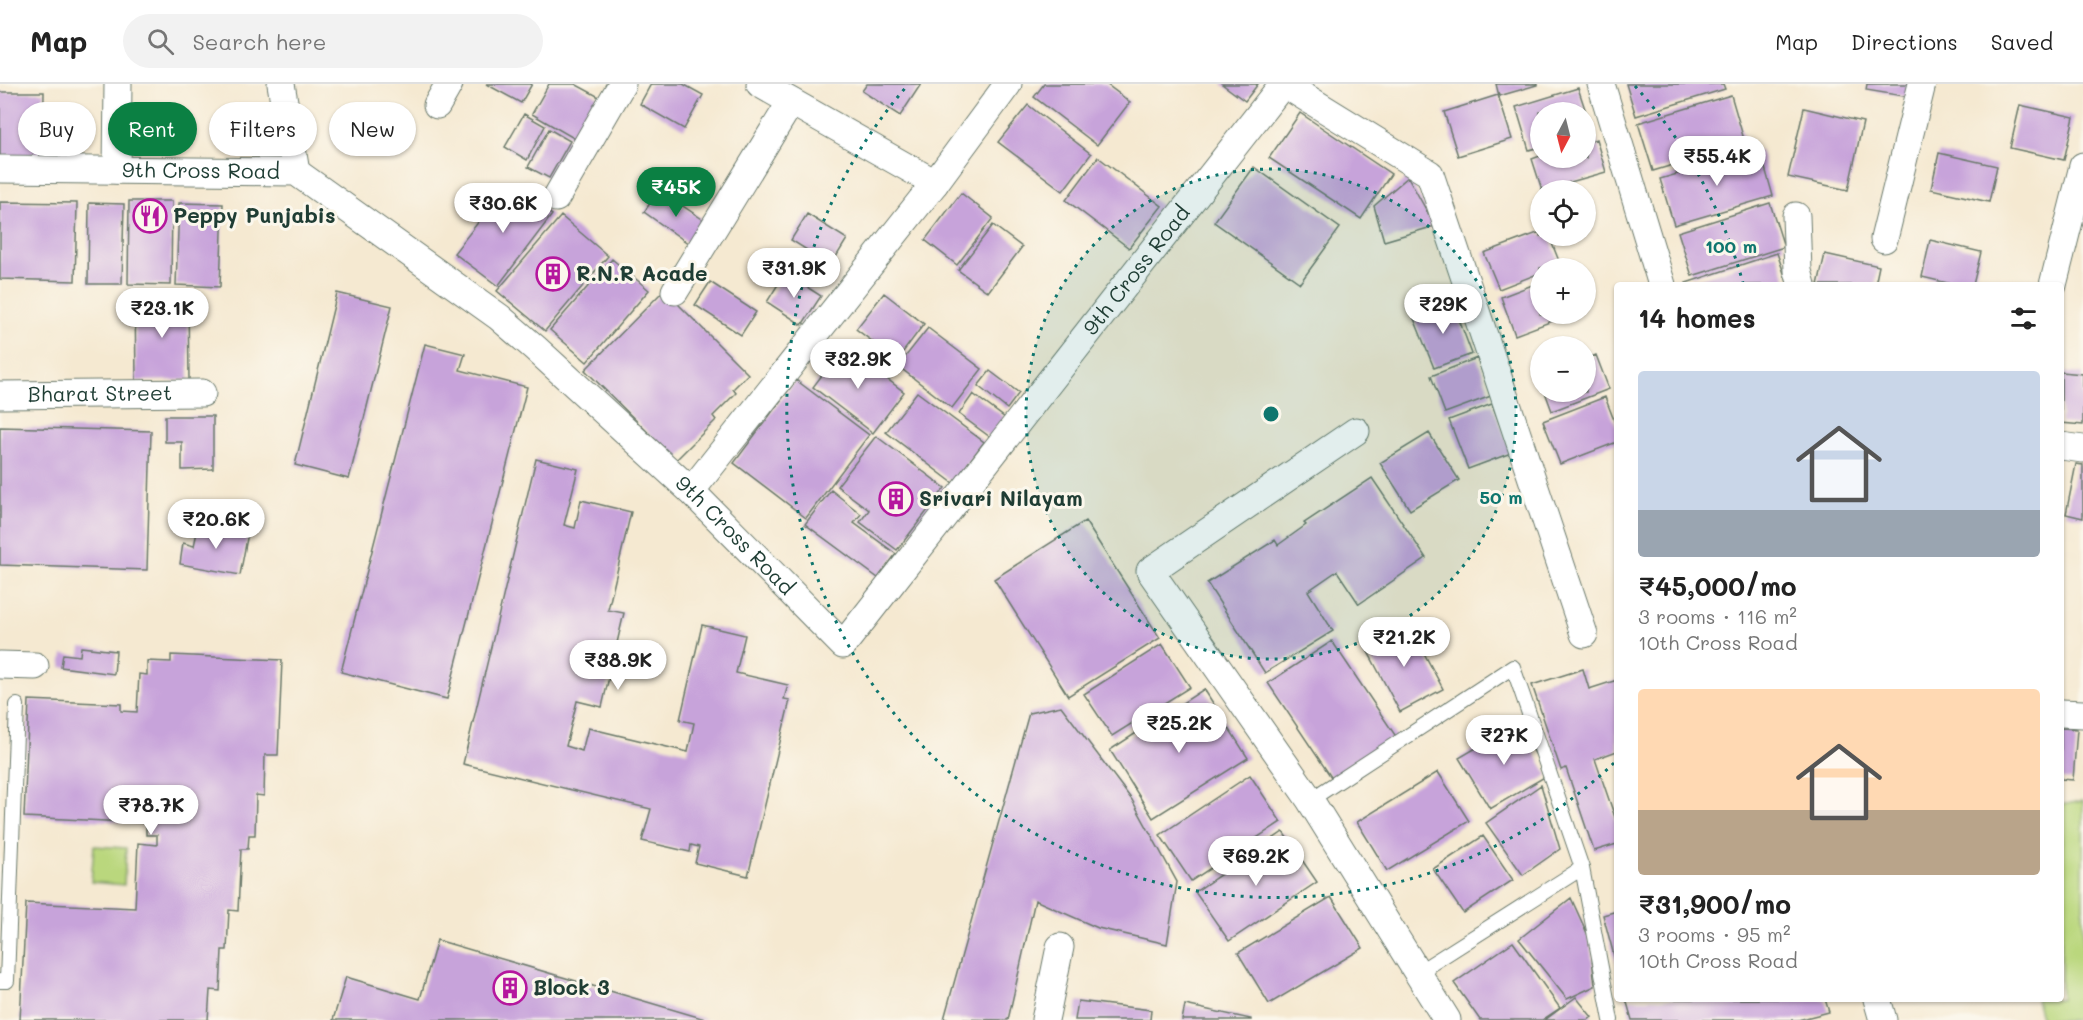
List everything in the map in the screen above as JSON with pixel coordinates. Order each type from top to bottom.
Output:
[{"type":"street","points":[[117,170],[118,84]]},
{"type":"street","points":[[281,84],[296,172]]},
{"type":"street","points":[[556,198],[622,84]]},
{"type":"street","points":[[760,84],[935,183]]},
{"type":"street","points":[[691,491],[935,183],[1008,84]]},
{"type":"street","points":[[1284,84],[1430,174],[1584,634]]},
{"type":"street","name":"9th Cross Road","points":[[0,169],[296,172],[499,317],[691,491],[843,645],[1284,84]]},
{"type":"street","points":[[1601,84],[1661,282]]},
{"type":"street","points":[[1884,239],[1922,84]]},
{"type":"street","points":[[675,291],[791,102]]},
{"type":"street","points":[[2054,282],[2083,166]]},
{"type":"street","points":[[1796,216],[1798,271],[1801,282]]},
{"type":"street","name":"Bharat Street","points":[[0,394],[202,393]]},
{"type":"street","points":[[1356,431],[1150,572],[1310,800],[1447,1020]]},
{"type":"street","points":[[2064,446],[2083,449]]},
{"type":"street","points":[[0,664],[35,666]]},
{"type":"street","points":[[2064,713],[2083,714]]},
{"type":"street","points":[[1045,1020],[1060,947]]},
{"type":"street","points":[[1878,1002],[1883,1020]]},
{"type":"lane","points":[[1310,800],[1513,667],[1582,868],[1611,1020]]},
{"type":"lane","points":[[0,981],[7,981],[15,817],[17,705]]},
{"type":"lane","points":[[0,817],[15,817]]},
{"type":"lane","points":[[1417,973],[1582,868]]},
{"type":"green space","points":[[2083,801],[2083,1020],[2042,1020],[2037,1002],[2064,1002],[2064,804]]},
{"type":"green space","points":[[94,846],[126,848],[124,885],[91,882]]},
{"type":"building","points":[[486,84],[532,84],[521,103]]},
{"type":"building","points":[[549,84],[575,84],[601,98],[577,140],[532,114]]},
{"type":"building","points":[[651,84],[683,84],[703,95],[684,129],[640,104]]},
{"type":"building","points":[[867,84],[921,84],[900,116],[862,91]]},
{"type":"building","points":[[1044,84],[1106,84],[1130,102],[1097,145],[1034,97]]},
{"type":"building","points":[[1222,84],[1258,84],[1245,101]]},
{"type":"building","points":[[1496,84],[1537,84],[1537,85],[1499,96]]},
{"type":"building","points":[[1626,84],[1723,84],[1725,89],[1636,116]]},
{"type":"building","points":[[1867,84],[1918,84],[1915,98],[1866,90]]},
{"type":"building","points":[[1578,88],[1583,102],[1532,102]]},
{"type":"building","points":[[0,92],[44,92],[44,102],[18,102],[18,156],[43,156],[43,164],[0,164]]},
{"type":"building","points":[[1498,95],[1512,139],[1458,156],[1444,112]]},
{"type":"building","points":[[1731,95],[1745,143],[1653,171],[1638,123]]},
{"type":"building","points":[[1530,103],[1530,150],[1529,150],[1516,107]]},
{"type":"building","points":[[1028,105],[1091,154],[1063,191],[998,142]]},
{"type":"building","points":[[2020,105],[2074,117],[2064,160],[2010,148]]},
{"type":"building","points":[[1804,108],[1863,122],[1848,190],[1788,177]]},
{"type":"building","points":[[1300,113],[1391,174],[1361,219],[1269,158]]},
{"type":"building","points":[[524,114],[545,126],[527,160],[505,147]]},
{"type":"building","points":[[549,129],[570,141],[549,178],[528,167]]},
{"type":"building","points":[[1596,139],[1606,172],[1578,180],[1539,180],[1535,168],[1596,168]]},
{"type":"building","points":[[1760,150],[1773,196],[1674,225],[1660,179]]},
{"type":"building","points":[[1939,153],[1997,166],[1989,202],[1931,189]]},
{"type":"building","points":[[1098,157],[1162,206],[1129,248],[1066,200]]},
{"type":"building","points":[[1254,167],[1340,228],[1300,283],[1214,222]]},
{"type":"building","points":[[1408,177],[1435,226],[1384,241],[1374,206]]},
{"type":"building","points":[[509,183],[552,215],[498,286],[454,253]]},
{"type":"building","points":[[659,190],[708,223],[692,246],[644,212]]},
{"type":"building","points":[[961,193],[993,218],[957,265],[925,240]]},
{"type":"building","points":[[129,201],[172,201],[171,285],[128,284]]},
{"type":"building","points":[[0,202],[77,203],[75,281],[0,279]]},
{"type":"building","points":[[89,203],[124,204],[122,284],[88,284]]},
{"type":"building","points":[[179,203],[223,204],[220,287],[176,285]]},
{"type":"building","points":[[1770,203],[1784,247],[1692,276],[1678,232]]},
{"type":"building","points":[[807,214],[847,239],[831,265],[791,240]]},
{"type":"building","name":"R.N.R Acade","points":[[561,216],[608,256],[545,331],[497,291]]},
{"type":"building","points":[[993,225],[1022,247],[988,292],[958,270]]},
{"type":"building","points":[[1530,236],[1530,246],[1553,246],[1558,258],[1530,258],[1530,277],[1499,289],[1484,253]]},
{"type":"building","points":[[1930,240],[1981,252],[1974,282],[1943,282],[1922,277]]},
{"type":"building","points":[[1777,253],[1787,282],[1689,282]]},
{"type":"building","points":[[1825,254],[1879,266],[1876,282],[1819,282]]},
{"type":"building","points":[[612,259],[649,290],[587,362],[550,330]]},
{"type":"building","points":[[785,273],[821,296],[802,325],[767,302]]},
{"type":"building","points":[[710,282],[756,312],[741,335],[695,305]]},
{"type":"building","points":[[1530,286],[1530,324],[1544,324],[1515,335],[1501,297]]},
{"type":"building","points":[[664,290],[748,374],[733,389],[736,393],[713,416],[716,420],[676,460],[585,370]]},
{"type":"building","points":[[337,293],[392,306],[349,479],[295,465]]},
{"type":"building","points":[[884,293],[924,324],[897,360],[856,329]]},
{"type":"building","points":[[135,298],[188,298],[189,380],[136,381]]},
{"type":"building","points":[[1452,301],[1472,354],[1434,368],[1413,316]]},
{"type":"building","points":[[928,328],[982,369],[952,408],[898,366]]},
{"type":"building","points":[[425,344],[465,354],[460,370],[527,387],[447,699],[341,672]]},
{"type":"building","points":[[844,346],[904,392],[873,433],[813,387]]},
{"type":"building","points":[[1596,355],[1609,389],[1596,394]]},
{"type":"building","points":[[1477,358],[1491,396],[1445,413],[1431,376]]},
{"type":"building","points":[[990,371],[1019,393],[1007,409],[978,386]]},
{"type":"building","points":[[2064,372],[2083,374],[2083,425],[2064,423]]},
{"type":"building","points":[[796,380],[869,435],[806,518],[734,463]]},
{"type":"building","points":[[917,392],[984,442],[953,483],[886,432]]},
{"type":"building","points":[[973,394],[1005,418],[990,437],[959,414]]},
{"type":"building","points":[[1605,397],[1614,420],[1614,443],[1560,464],[1543,421]]},
{"type":"building","points":[[1549,402],[1575,402],[1552,411]]},
{"type":"building","points":[[1492,404],[1511,453],[1468,469],[1449,420]]},
{"type":"building","points":[[165,416],[213,416],[213,469],[182,470],[182,442],[165,442]]},
{"type":"building","points":[[0,427],[151,431],[147,570],[0,565]]},
{"type":"building","points":[[1429,433],[1459,480],[1410,510],[1380,463]]},
{"type":"building","name":"Srivari Nilayam","points":[[876,436],[945,488],[897,550],[860,522],[869,510],[837,486]]},
{"type":"building","points":[[536,459],[578,469],[564,525],[575,528],[581,500],[631,512],[608,610],[624,613],[602,707],[577,701],[566,746],[582,751],[588,728],[688,752],[694,723],[680,720],[702,625],[745,635],[736,673],[788,685],[784,699],[790,700],[748,876],[695,863],[699,847],[691,845],[690,852],[642,841],[651,809],[463,764]]},
{"type":"building","points":[[2076,464],[2083,465],[2083,518],[2066,514]]},
{"type":"building","points":[[1372,478],[1426,558],[1359,604],[1337,571],[1308,591],[1333,631],[1265,673],[1207,583],[1275,540],[1278,545],[1306,525],[1304,523]]},
{"type":"building","points":[[831,490],[861,514],[854,523],[896,554],[878,578],[805,524]]},
{"type":"building","points":[[1085,521],[1160,638],[1068,696],[994,579]]},
{"type":"building","points":[[199,523],[248,533],[240,575],[180,564],[183,543],[194,546]]},
{"type":"building","points":[[1408,623],[1443,689],[1400,712],[1365,646]]},
{"type":"building","points":[[1332,641],[1399,741],[1335,783],[1268,683]]},
{"type":"building","points":[[1162,644],[1190,687],[1112,736],[1084,694]]},
{"type":"building","points":[[81,647],[116,651],[114,674],[61,667],[63,654],[80,656]]},
{"type":"building","points":[[171,655],[282,660],[278,755],[265,755],[264,796],[256,795],[255,835],[249,835],[248,849],[241,849],[238,911],[229,910],[227,950],[222,950],[220,991],[210,990],[208,1020],[20,1020],[26,903],[135,908],[138,843],[157,845],[157,835],[146,835],[146,823],[24,817],[29,700],[121,704],[121,711],[137,712],[139,674],[147,675],[147,661],[171,662]]},
{"type":"building","points":[[1583,669],[1589,689],[1614,681],[1614,752],[1595,759],[1614,814],[1614,845],[1594,851],[1566,768],[1561,770],[1532,685]]},
{"type":"building","points":[[1204,689],[1248,758],[1153,818],[1110,750]]},
{"type":"building","points":[[1061,706],[1132,800],[1177,882],[1167,944],[1098,928],[1035,900],[1008,1020],[944,1019],[1029,713]]},
{"type":"building","points":[[1517,724],[1548,775],[1490,809],[1459,758]]},
{"type":"building","points":[[2064,728],[2077,729],[2073,780],[2064,779]]},
{"type":"building","points":[[1438,772],[1469,821],[1387,871],[1357,822]]},
{"type":"building","points":[[1250,775],[1281,822],[1191,881],[1160,835]]},
{"type":"building","points":[[1541,785],[1560,849],[1523,875],[1486,823]]},
{"type":"building","points":[[1283,832],[1317,882],[1229,941],[1195,892]]},
{"type":"building","points":[[1483,836],[1513,880],[1463,913],[1433,869]]},
{"type":"building","points":[[1331,897],[1363,948],[1269,1004],[1238,953]]},
{"type":"building","points":[[1571,898],[1590,940],[1595,986],[1567,999],[1519,939]]},
{"type":"building","points":[[1614,912],[1614,956],[1603,915]]},
{"type":"building","name":"Block 3","points":[[437,940],[705,1020],[333,1020],[346,977],[420,999]]},
{"type":"building","points":[[1513,942],[1560,1008],[1542,1020],[1480,1020],[1454,983]]},
{"type":"building","points":[[1576,997],[1592,1017],[1588,1020],[1545,1020]]},
{"type":"building","points":[[1078,1001],[1151,1010],[1150,1020],[1075,1020]]},
{"type":"building","points":[[1627,1002],[1826,1002],[1829,1012],[1798,1020],[1632,1020]]},
{"type":"building","points":[[1185,1005],[1251,1019],[1251,1020],[1182,1020]]},
{"type":"place","name":"Peppy Punjabis","points":[[150,216]]},
{"type":"place","name":"R.N.R Acade","points":[[553,274]]},
{"type":"place","name":"Srivari Nilayam","points":[[896,499]]},
{"type":"place","name":"Block 3","points":[[510,988]]}]
